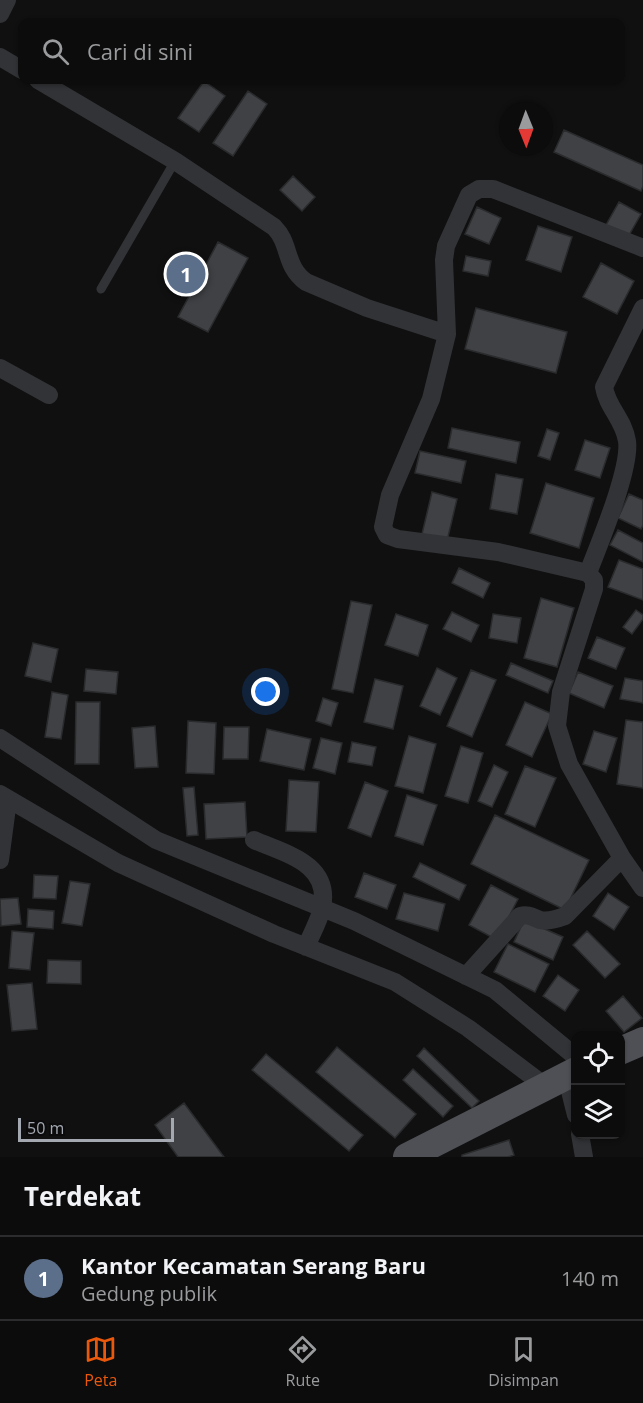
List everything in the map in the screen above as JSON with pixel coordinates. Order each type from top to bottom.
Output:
[{"type":"main road","points":[[407,1157],[566,1072]]},
{"type":"street","points":[[0,14],[7,0]]},
{"type":"street","points":[[0,57],[18,68]]},
{"type":"street","points":[[45,84],[174,161],[274,227],[284,240],[291,266],[297,276],[306,282],[367,308],[447,334]]},
{"type":"street","points":[[643,248],[493,189],[479,189],[469,195],[446,246],[444,260],[447,334],[431,399],[390,495],[383,527],[387,535],[398,539],[498,552],[588,573],[594,580],[594,589],[561,692],[557,726],[569,764],[622,858],[643,888]]},
{"type":"street","points":[[588,573],[606,527],[626,461],[628,443],[624,428],[605,396],[604,387],[643,308]]},
{"type":"street","points":[[0,368],[49,395]]},
{"type":"street","points":[[0,738],[156,840],[354,921],[495,990],[566,1072],[571,1094]]},
{"type":"street","points":[[0,860],[4,797],[118,863],[306,947],[395,982],[468,1028],[566,1072]]},
{"type":"street","points":[[254,840],[297,858],[317,873],[322,889],[322,908],[306,947]]},
{"type":"street","points":[[466,976],[520,916],[528,914],[542,921],[556,920],[565,916],[622,858]]},
{"type":"street","points":[[581,1139],[584,1157]]},
{"type":"lane","points":[[101,289],[174,161]]},
{"type":"building","points":[[202,84],[208,84],[225,96],[199,132],[178,118]]},
{"type":"building","points":[[248,91],[267,104],[233,156],[213,143]]},
{"type":"building","points":[[564,130],[643,165],[641,191],[554,152]]},
{"type":"building","points":[[293,176],[315,197],[302,211],[280,190]]},
{"type":"building","points":[[619,202],[641,214],[628,237],[606,225]]},
{"type":"building","points":[[477,207],[501,218],[489,244],[465,234]]},
{"type":"building","points":[[538,226],[572,237],[561,272],[526,260]]},
{"type":"building","points":[[218,242],[248,258],[208,332],[178,317]]},
{"type":"building","points":[[466,256],[491,261],[488,276],[463,271]]},
{"type":"building","points":[[601,263],[634,281],[617,314],[583,297]]},
{"type":"building","points":[[476,308],[567,332],[556,373],[465,349]]},
{"type":"building","points":[[452,428],[520,442],[516,463],[448,448]]},
{"type":"building","points":[[547,429],[559,433],[550,460],[538,456]]},
{"type":"building","points":[[585,440],[610,448],[600,478],[575,470]]},
{"type":"building","points":[[420,451],[466,461],[461,483],[415,473]]},
{"type":"building","points":[[496,474],[523,479],[517,514],[490,509]]},
{"type":"building","points":[[546,483],[594,498],[579,548],[530,533]]},
{"type":"building","points":[[432,492],[457,499],[447,541],[422,534]]},
{"type":"building","points":[[629,494],[643,500],[641,529],[618,518]]},
{"type":"building","points":[[618,530],[643,543],[643,562],[610,545]]},
{"type":"building","points":[[619,560],[643,569],[643,600],[608,587]]},
{"type":"building","points":[[459,568],[490,583],[483,598],[452,583]]},
{"type":"building","points":[[541,598],[574,608],[557,667],[524,658]]},
{"type":"building","points":[[351,601],[372,605],[353,693],[332,689]]},
{"type":"building","points":[[636,610],[643,615],[643,619],[632,634],[623,627]]},
{"type":"building","points":[[452,612],[479,625],[471,642],[443,629]]},
{"type":"building","points":[[396,614],[428,625],[418,656],[385,645]]},
{"type":"building","points":[[493,614],[521,618],[517,643],[489,638]]},
{"type":"building","points":[[597,637],[625,648],[616,669],[588,658]]},
{"type":"building","points":[[33,643],[58,649],[51,682],[25,676]]},
{"type":"building","points":[[511,663],[553,681],[548,693],[506,675]]},
{"type":"building","points":[[437,668],[457,678],[440,715],[420,706]]},
{"type":"building","points":[[86,669],[118,672],[116,694],[84,691]]},
{"type":"building","points":[[471,670],[496,680],[472,737],[447,726]]},
{"type":"building","points":[[578,672],[613,686],[604,708],[569,693]]},
{"type":"building","points":[[625,678],[643,681],[643,703],[620,699]]},
{"type":"building","points":[[375,679],[403,686],[393,729],[364,722]]},
{"type":"building","points":[[52,692],[68,695],[61,739],[45,737]]},
{"type":"building","points":[[323,698],[338,703],[331,726],[316,721]]},
{"type":"building","points":[[76,702],[100,702],[99,764],[75,764]]},
{"type":"building","points":[[525,702],[552,714],[532,757],[506,745]]},
{"type":"building","points":[[626,720],[643,722],[643,788],[617,784]]},
{"type":"building","points":[[188,721],[216,723],[214,774],[186,773]]},
{"type":"building","points":[[155,726],[158,767],[135,768],[132,728]]},
{"type":"building","points":[[224,727],[249,727],[248,759],[223,759]]},
{"type":"building","points":[[267,729],[311,739],[304,770],[260,761]]},
{"type":"building","points":[[594,731],[617,738],[606,772],[583,764]]},
{"type":"building","points":[[409,736],[436,744],[423,793],[395,786]]},
{"type":"building","points":[[321,738],[342,743],[335,774],[313,768]]},
{"type":"building","points":[[352,742],[376,747],[372,766],[348,762]]},
{"type":"building","points":[[461,746],[483,753],[468,803],[445,796]]},
{"type":"building","points":[[494,765],[508,772],[492,807],[478,801]]},
{"type":"building","points":[[525,766],[556,778],[535,827],[505,814]]},
{"type":"building","points":[[289,780],[319,782],[316,832],[286,831]]},
{"type":"building","points":[[365,782],[388,791],[371,837],[348,828]]},
{"type":"building","points":[[194,787],[198,835],[187,836],[183,788]]},
{"type":"building","points":[[407,795],[437,805],[423,845],[395,836]]},
{"type":"building","points":[[245,802],[247,837],[206,839],[204,804]]},
{"type":"building","points":[[495,815],[589,860],[565,910],[471,864]]},
{"type":"building","points":[[420,863],[466,885],[459,900],[413,877]]},
{"type":"building","points":[[364,873],[396,885],[387,909],[355,897]]},
{"type":"building","points":[[34,875],[58,876],[56,899],[33,898]]},
{"type":"building","points":[[70,881],[90,884],[82,926],[62,923]]},
{"type":"building","points":[[491,885],[518,899],[497,940],[469,925]]},
{"type":"building","points":[[404,893],[445,904],[438,931],[396,919]]},
{"type":"building","points":[[608,893],[629,907],[614,930],[593,916]]},
{"type":"building","points":[[18,898],[21,924],[1,926],[0,899]]},
{"type":"building","points":[[28,909],[54,911],[53,929],[27,927]]},
{"type":"building","points":[[524,920],[563,937],[553,960],[514,942]]},
{"type":"building","points":[[12,931],[34,933],[30,970],[9,968]]},
{"type":"building","points":[[587,931],[620,964],[605,978],[573,945]]},
{"type":"building","points":[[508,944],[549,964],[535,992],[494,972]]},
{"type":"building","points":[[48,960],[81,961],[81,984],[47,983]]},
{"type":"building","points":[[558,975],[579,990],[565,1011],[543,996]]},
{"type":"building","points":[[32,983],[37,1029],[12,1031],[7,985]]},
{"type":"building","points":[[623,996],[642,1018],[623,1031],[606,1011]]},
{"type":"building","points":[[337,1047],[416,1114],[395,1138],[316,1072]]},
{"type":"building","points":[[424,1048],[479,1101],[472,1108],[417,1056]]},
{"type":"building","points":[[266,1054],[363,1135],[349,1151],[252,1070]]},
{"type":"building","points":[[413,1069],[453,1106],[443,1117],[403,1080]]},
{"type":"building","points":[[184,1103],[224,1157],[178,1157],[155,1125]]},
{"type":"building","points":[[509,1140],[514,1155],[462,1157],[462,1155]]},
{"type":"place","name":"Kantor Kecamatan Serang Baru","points":[[186,274]]}]
